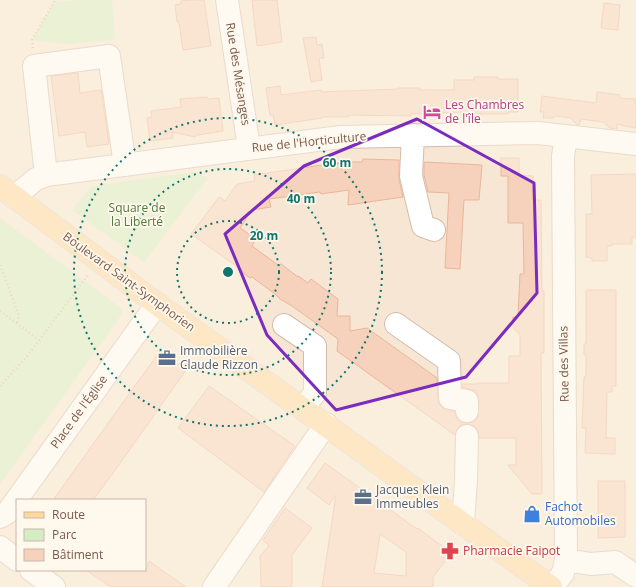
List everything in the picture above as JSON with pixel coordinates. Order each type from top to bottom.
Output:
[{"type":"main road","name":"Boulevard Saint-Symphorien","points":[[7,192],[157,304],[552,587]]},
{"type":"street","name":"Rue des Mésanges","points":[[227,0],[250,148]]},
{"type":"street","points":[[46,175],[34,66],[109,56],[125,165]]},
{"type":"street","name":"Rue de l'Horticulture","points":[[7,192],[46,175],[341,137],[538,133],[636,144]]},
{"type":"street","points":[[413,135],[411,176],[413,189],[423,226],[434,230]]},
{"type":"street","name":"Rue des Villas","points":[[552,587],[563,573],[566,560],[563,156],[566,137]]},
{"type":"street","name":"Place de l'Église","points":[[17,499],[157,304]]},
{"type":"street","points":[[396,324],[449,361],[450,398],[467,401],[467,411]]},
{"type":"street","points":[[284,325],[315,346],[315,393],[303,408]]},
{"type":"street","points":[[214,587],[326,424]]},
{"type":"street","points":[[463,524],[467,436]]},
{"type":"street","name":"Place de l'Église","points":[[0,517],[7,513],[16,500]]},
{"type":"street","points":[[0,548],[16,559]]},
{"type":"street","points":[[566,560],[590,564],[615,562],[636,576]]},
{"type":"street","points":[[32,571],[54,587]]},
{"type":"path","points":[[34,66],[32,40],[54,0]]},
{"type":"path","points":[[0,386],[29,354],[86,276],[102,263]]},
{"type":"path","points":[[0,265],[19,316],[18,324]]},
{"type":"path","points":[[0,311],[39,340]]},
{"type":"highlighted area","points":[[417,119],[534,183],[537,293],[466,377],[336,410],[267,335],[225,234],[304,166]]},
{"type":"shaded area","points":[[0,0],[636,0],[636,587],[0,587]]},
{"type":"green space","points":[[112,0],[115,40],[65,44],[32,40],[54,2]]},
{"type":"green space","name":"Square de la Liberté","points":[[195,172],[208,178],[144,262],[72,210],[92,186]]},
{"type":"green space","points":[[0,218],[121,308],[122,314],[0,484]]},
{"type":"building","points":[[204,0],[211,46],[183,50],[175,5],[181,4],[181,1]]},
{"type":"building","points":[[252,0],[277,0],[282,42],[257,46]]},
{"type":"building","points":[[604,3],[620,5],[618,30],[601,28]]},
{"type":"building","points":[[316,37],[317,45],[322,44],[324,58],[319,58],[322,80],[311,82],[303,38]]},
{"type":"building","points":[[78,73],[80,93],[101,90],[109,144],[87,147],[85,132],[59,136],[51,76]]},
{"type":"building","points":[[474,77],[518,79],[518,112],[508,112],[508,114],[465,114],[465,112],[411,114],[411,116],[349,115],[348,117],[322,117],[275,125],[273,115],[270,115],[266,88],[280,86],[281,95],[321,90],[321,92],[420,88],[420,90],[454,90],[454,80],[474,80]]},
{"type":"building","points":[[597,92],[620,95],[620,98],[636,99],[636,128],[619,124],[617,125],[617,129],[610,128],[603,122],[581,119],[579,125],[577,125],[571,118],[556,116],[553,118],[543,118],[544,112],[540,112],[542,96],[596,103]]},
{"type":"building","points":[[207,97],[208,99],[219,98],[223,131],[197,135],[195,137],[172,132],[173,138],[150,141],[147,118],[152,117],[151,111],[181,107],[180,99]]},
{"type":"building","points":[[501,158],[519,158],[519,175],[533,176],[533,200],[541,200],[542,291],[544,291],[544,353],[541,353],[542,494],[532,494],[508,465],[516,465],[516,438],[479,438],[478,430],[474,426],[468,424],[461,425],[457,429],[455,435],[337,351],[338,339],[280,299],[252,277],[250,278],[243,273],[242,270],[191,234],[219,197],[225,201],[237,184],[255,181],[254,175],[342,162],[362,162],[363,159],[399,160],[399,179],[403,197],[348,205],[349,190],[321,194],[320,192],[269,199],[271,207],[252,210],[240,228],[256,239],[252,246],[278,265],[281,264],[308,283],[311,279],[338,299],[337,316],[350,316],[350,331],[367,328],[437,378],[439,404],[443,408],[455,412],[456,417],[460,422],[474,422],[478,417],[478,395],[475,391],[462,387],[462,384],[509,383],[509,356],[520,356],[520,335],[513,327],[513,317],[518,317],[520,274],[524,274],[523,223],[508,223],[508,176],[501,176]]},
{"type":"building","points":[[424,162],[482,165],[479,200],[464,200],[460,269],[445,268],[449,193],[428,192],[424,175]]},
{"type":"building","points":[[636,174],[636,237],[632,237],[632,244],[612,244],[612,246],[607,246],[607,261],[592,261],[592,258],[586,257],[586,214],[592,214],[591,175]]},
{"type":"building","points":[[586,290],[616,290],[616,386],[612,386],[612,392],[607,392],[606,438],[615,438],[615,454],[585,453],[586,428],[582,428],[584,377],[586,375],[586,355],[584,354],[584,344],[586,344]]},
{"type":"building","points":[[160,351],[186,370],[94,499],[54,499]]},
{"type":"building","points":[[209,386],[295,446],[264,492],[178,428]]},
{"type":"building","points":[[325,463],[451,553],[433,577],[433,587],[322,587],[336,495],[329,505],[307,488]],"holes":[[[380,534],[406,552],[406,576],[374,573]]]},
{"type":"building","points":[[598,481],[625,481],[625,537],[598,538]]},
{"type":"building","points":[[285,508],[312,528],[292,555],[292,587],[261,587],[260,556],[269,546],[263,540]]},
{"type":"building","points":[[149,561],[186,587],[111,587],[87,571],[146,571]]},
{"type":"place","name":"Les Chambres de l'île","points":[[432,112]]},
{"type":"place","name":"Immobilière Claude Rizzon","points":[[167,358]]},
{"type":"place","name":"Jacques Klein Immeubles","points":[[363,497]]},
{"type":"place","name":"Fachot Automobiles","points":[[532,514]]},
{"type":"place","name":"Pharmacie Faipot","points":[[450,551]]}]
